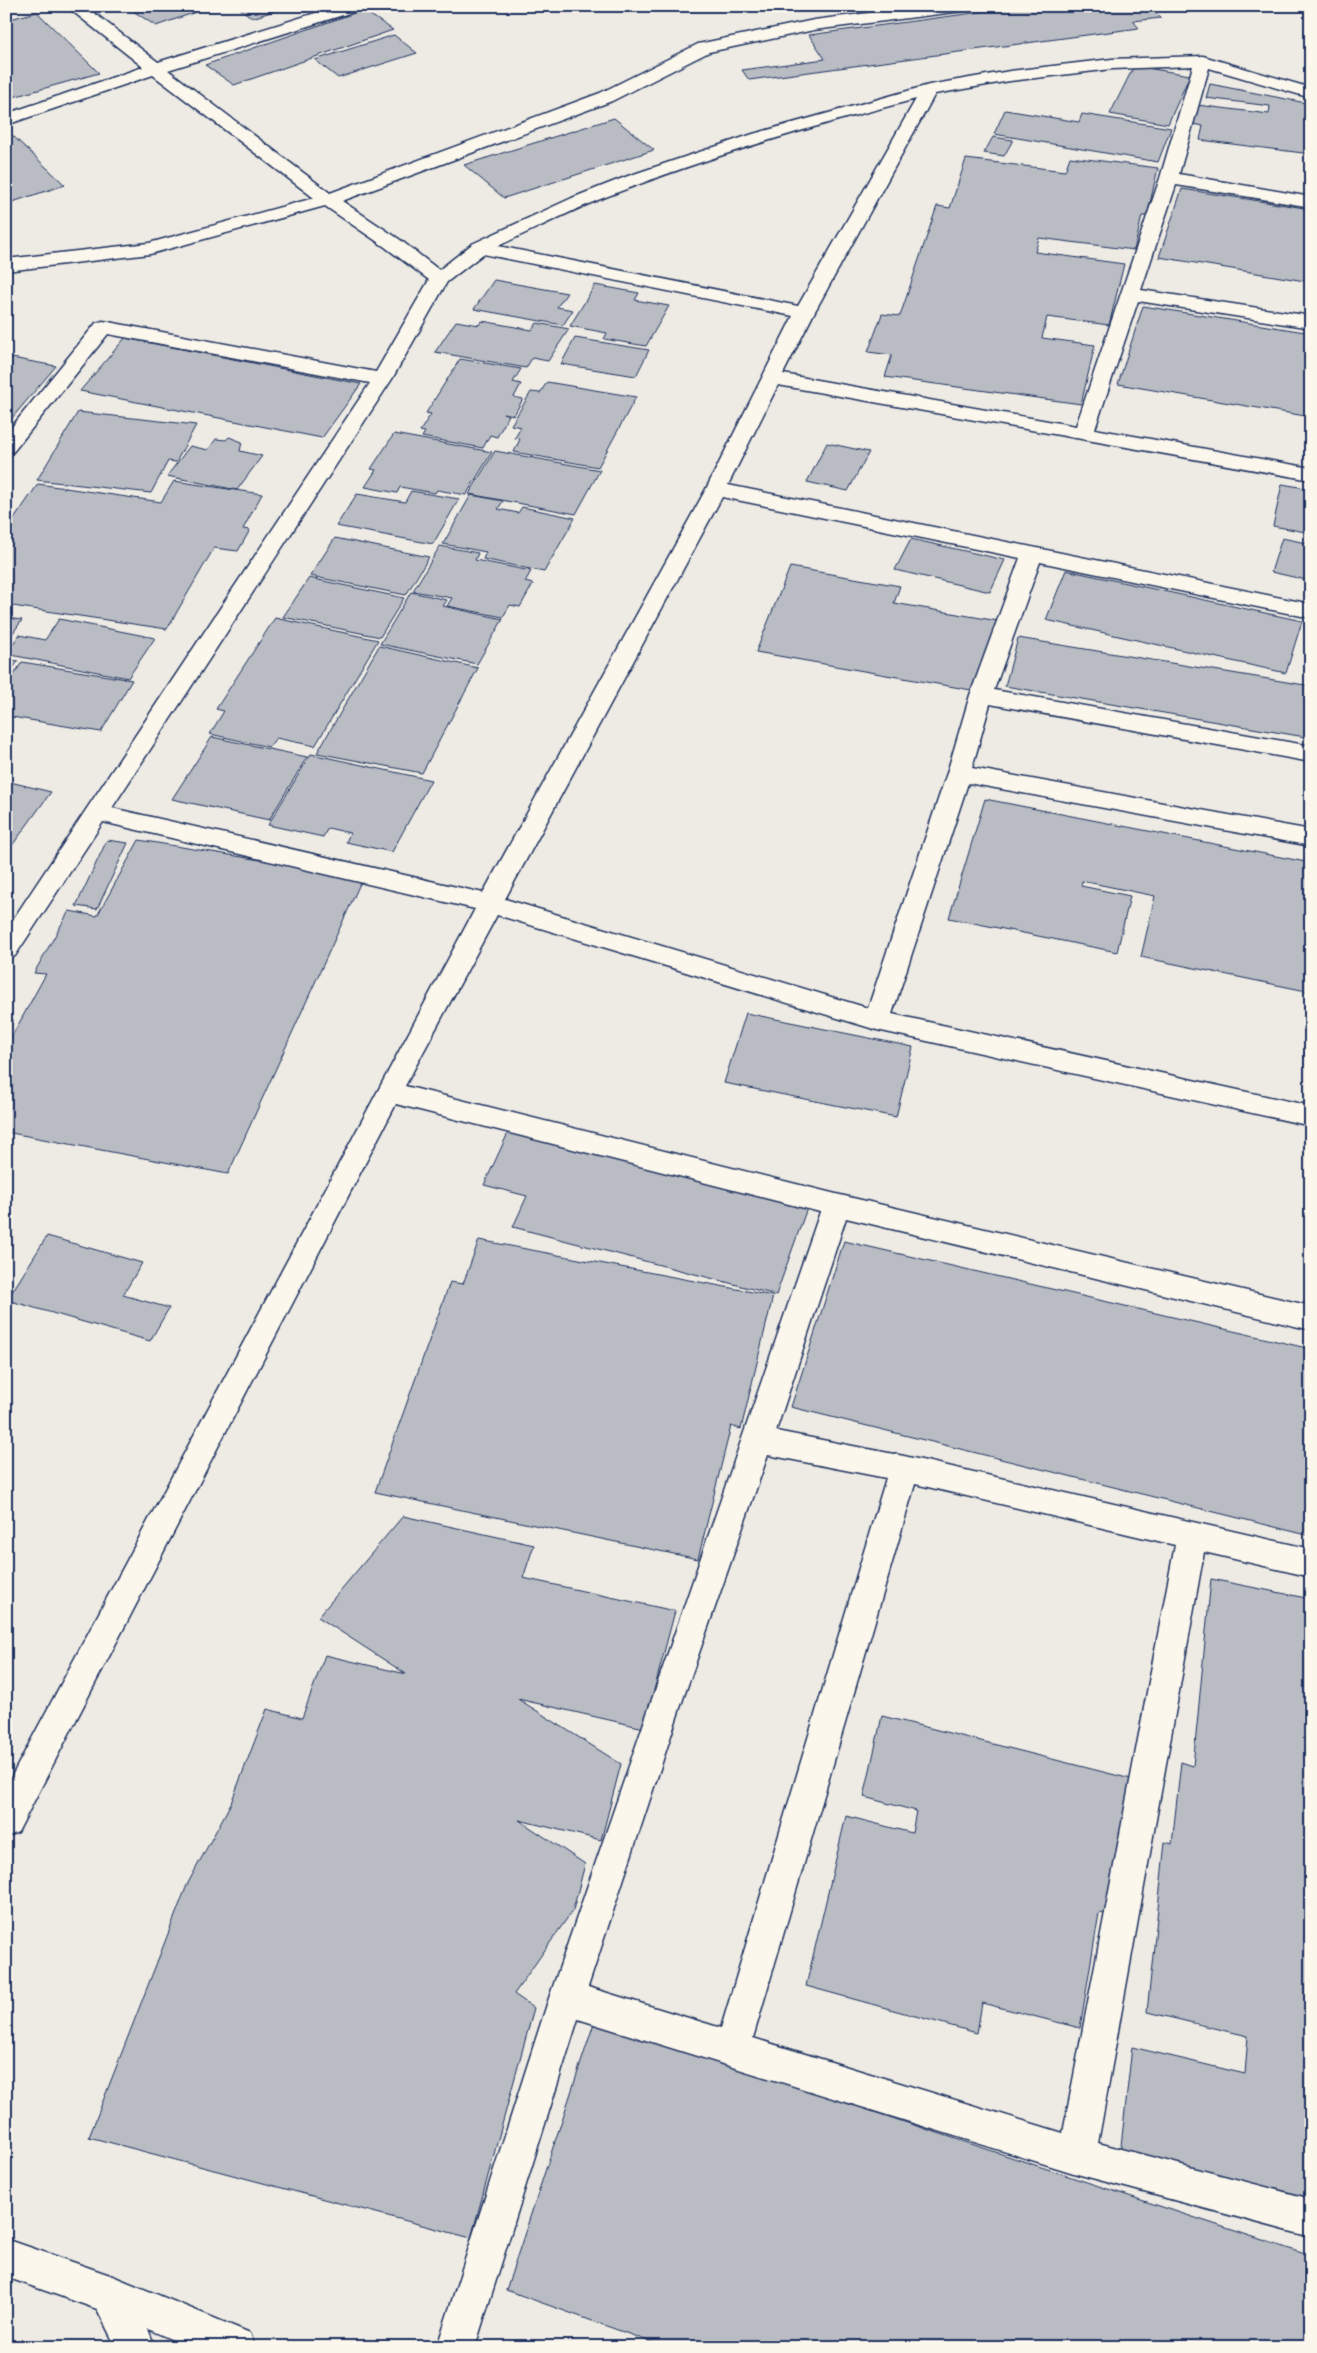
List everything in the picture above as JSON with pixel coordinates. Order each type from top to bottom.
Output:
[{"type":"street","points":[[74,6],[335,204],[392,243],[439,279]]},
{"type":"street","points":[[6,120],[157,68],[356,6]]},
{"type":"street","points":[[6,265],[150,248],[335,204],[606,97],[704,48],[814,25],[963,6]]},
{"type":"street","points":[[1083,435],[1132,294],[1169,178],[1203,61]]},
{"type":"street","points":[[6,950],[382,379],[439,279],[479,248],[592,197],[708,154],[854,109],[929,90],[1010,76],[1112,64],[1203,61],[1311,92]]},
{"type":"street","points":[[6,1821],[389,1092],[596,706],[716,489],[804,313],[929,90]]},
{"type":"street","points":[[1169,178],[1311,202]]},
{"type":"street","points":[[479,248],[804,313]]},
{"type":"street","points":[[1132,294],[1311,322]]},
{"type":"street","points":[[6,448],[103,327],[382,379]]},
{"type":"street","points":[[772,378],[1083,435],[1311,474]]},
{"type":"street","points":[[716,489],[1311,611]]},
{"type":"street","points":[[877,1020],[960,773],[981,695],[1032,554]]},
{"type":"street","points":[[981,695],[1311,754]]},
{"type":"street","points":[[960,773],[1311,838]]},
{"type":"street","points":[[96,812],[491,904],[877,1020],[1311,1116]]},
{"type":"street","points":[[389,1092],[836,1204],[1311,1318]]},
{"type":"street","points":[[456,2347],[567,1998],[667,1699],[758,1440],[836,1204]]},
{"type":"street","points":[[758,1440],[904,1469],[1311,1563]]},
{"type":"street","points":[[732,2050],[904,1469]]},
{"type":"street","points":[[1077,2156],[1192,1535]]},
{"type":"street","points":[[567,1998],[1077,2156],[1311,2218]]},
{"type":"street","points":[[6,2258],[110,2294],[236,2347]]},
{"type":"street","points":[[110,2294],[136,2347]]},
{"type":"building","points":[[147,6],[213,6],[156,26],[133,11]]},
{"type":"building","points":[[237,6],[290,6],[252,18]]},
{"type":"building","points":[[1026,6],[1150,6],[1161,18],[1133,21],[1139,28],[749,80],[742,70],[825,59],[809,35]]},
{"type":"building","points":[[363,10],[393,30],[234,85],[205,65]]},
{"type":"building","points":[[37,12],[99,73],[6,99],[6,20]]},
{"type":"building","points":[[394,35],[417,53],[338,78],[315,60]]},
{"type":"building","points":[[1134,66],[1190,75],[1168,124],[1110,114]]},
{"type":"building","points":[[1210,84],[1311,104],[1311,154],[1200,140],[1203,126],[1192,124],[1197,105],[1269,114],[1270,106],[1206,98]]},
{"type":"building","points":[[1005,110],[1079,122],[1082,114],[1171,128],[1158,162],[994,134]]},
{"type":"building","points":[[614,118],[654,150],[504,198],[464,165]]},
{"type":"building","points":[[12,135],[65,185],[6,204],[6,137]]},
{"type":"building","points":[[993,137],[1013,140],[1004,156],[984,153]]},
{"type":"building","points":[[1070,157],[1158,168],[1147,216],[1142,216],[1134,250],[1039,238],[1035,252],[1124,264],[1109,325],[1047,317],[1042,338],[1095,345],[1081,404],[885,377],[892,355],[868,352],[882,314],[900,316],[937,206],[950,208],[966,159],[1065,171]]},
{"type":"building","points":[[1182,189],[1311,209],[1311,282],[1159,257]]},
{"type":"building","points":[[494,280],[567,293],[557,307],[573,310],[563,325],[474,309]]},
{"type":"building","points":[[595,285],[639,293],[635,300],[669,306],[646,346],[604,339],[607,333],[570,326]]},
{"type":"building","points":[[1143,306],[1311,333],[1311,417],[1118,384]]},
{"type":"building","points":[[456,321],[479,325],[482,321],[532,330],[537,323],[569,329],[548,361],[532,358],[526,368],[435,352]]},
{"type":"building","points":[[125,338],[361,384],[322,438],[80,391]]},
{"type":"building","points":[[575,338],[649,350],[636,376],[561,364]]},
{"type":"building","points":[[6,357],[56,366],[6,425]]},
{"type":"building","points":[[460,359],[521,369],[513,382],[521,384],[514,397],[523,399],[514,415],[503,413],[509,415],[497,437],[490,435],[483,448],[422,437],[425,432],[420,431],[431,414],[426,413]]},
{"type":"building","points":[[547,382],[636,397],[598,467],[514,452],[520,439],[515,438],[521,427],[511,425],[531,392],[540,393]]},
{"type":"building","points":[[78,412],[196,425],[176,462],[168,461],[151,493],[37,480]]},
{"type":"building","points":[[394,434],[492,452],[466,495],[437,490],[435,493],[400,487],[397,493],[365,487],[376,470],[371,469]]},
{"type":"building","points":[[229,437],[242,442],[240,451],[262,456],[237,490],[167,476],[190,446],[208,450],[216,439],[226,440]]},
{"type":"building","points":[[827,443],[869,452],[848,491],[807,482]]},
{"type":"building","points":[[495,451],[600,470],[576,514],[469,494]]},
{"type":"building","points":[[174,481],[262,494],[243,529],[250,530],[238,551],[214,548],[167,629],[6,605],[6,531],[38,484],[161,502]]},
{"type":"building","points":[[1282,484],[1311,489],[1311,533],[1273,526]]},
{"type":"building","points":[[411,491],[459,499],[433,544],[336,526],[357,494],[405,502]]},
{"type":"building","points":[[471,495],[503,501],[498,509],[518,513],[522,507],[575,518],[544,572],[483,559],[486,552],[443,544]]},
{"type":"building","points":[[335,538],[429,557],[406,595],[310,576]]},
{"type":"building","points":[[1282,538],[1311,544],[1311,581],[1271,572]]},
{"type":"building","points":[[911,539],[1005,560],[990,592],[895,570]]},
{"type":"building","points":[[440,546],[478,553],[475,560],[531,571],[525,582],[533,584],[520,607],[510,605],[503,617],[447,606],[452,598],[413,591]]},
{"type":"building","points":[[790,567],[900,586],[894,603],[998,621],[977,691],[756,652]]},
{"type":"building","points":[[1066,570],[1302,621],[1286,673],[1046,620]]},
{"type":"building","points":[[309,578],[404,598],[380,637],[283,617]]},
{"type":"building","points":[[411,592],[447,600],[443,606],[503,619],[477,664],[380,644]]},
{"type":"building","points":[[6,618],[22,620],[6,643]]},
{"type":"building","points":[[275,618],[378,640],[315,746],[276,738],[269,747],[210,734],[224,711],[216,709]]},
{"type":"building","points":[[59,619],[155,638],[128,678],[6,654],[19,635],[45,640]]},
{"type":"building","points":[[1018,638],[1311,686],[1311,738],[1005,686]]},
{"type":"building","points":[[379,646],[478,668],[422,773],[317,753]]},
{"type":"building","points":[[6,659],[18,661],[6,679]]},
{"type":"building","points":[[22,662],[132,680],[101,732],[6,716],[6,687]]},
{"type":"building","points":[[212,737],[307,757],[269,820],[172,799]]},
{"type":"building","points":[[311,754],[431,780],[392,852],[346,842],[350,833],[328,828],[323,837],[268,825]]},
{"type":"building","points":[[6,781],[51,792],[6,854]]},
{"type":"building","points":[[985,799],[1311,863],[1311,992],[1141,957],[1155,896],[1082,881],[1081,886],[1130,896],[1117,952],[949,918]]},
{"type":"building","points":[[107,840],[128,843],[97,909],[76,906]]},
{"type":"building","points":[[139,840],[363,877],[228,1174],[6,1132],[6,1047],[46,974],[34,973],[69,911],[97,916]]},
{"type":"building","points":[[746,1013],[913,1047],[896,1117],[724,1083]]},
{"type":"building","points":[[508,1133],[807,1208],[776,1295],[513,1227],[527,1196],[484,1185]]},
{"type":"building","points":[[47,1236],[142,1263],[123,1295],[169,1308],[150,1341],[7,1300]]},
{"type":"building","points":[[479,1240],[773,1296],[741,1429],[731,1426],[698,1559],[375,1492],[450,1282],[463,1284]]},
{"type":"building","points":[[844,1241],[1311,1349],[1311,1536],[791,1407]]},
{"type":"building","points":[[403,1516],[534,1545],[523,1578],[675,1611],[644,1728],[518,1699],[621,1764],[601,1840],[519,1820],[585,1864],[573,1910],[514,1994],[534,2008],[471,2238],[89,2137],[187,1885],[231,1803],[267,1709],[302,1718],[325,1655],[406,1674],[318,1617]]},
{"type":"building","points":[[1211,1579],[1311,1599],[1311,2201],[1120,2155],[1132,2047],[1245,2074],[1248,2036],[1147,2012],[1165,1842],[1172,1844],[1181,1762],[1193,1766]]},
{"type":"building","points":[[882,1716],[1135,1780],[1109,1915],[1099,1913],[1080,2028],[982,2003],[977,2033],[806,1986],[846,1816],[912,1833],[916,1811],[864,1797]]},
{"type":"building","points":[[595,2020],[1311,2256],[1311,2347],[665,2347],[506,2290]]}]
